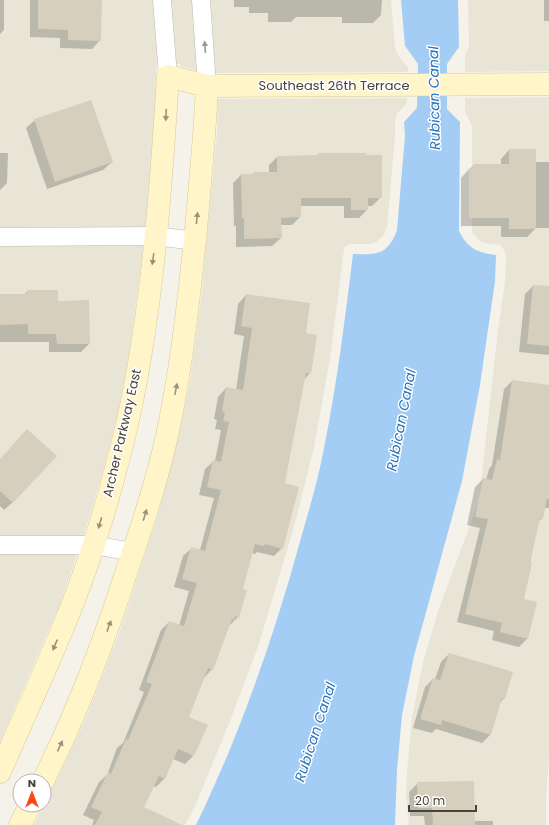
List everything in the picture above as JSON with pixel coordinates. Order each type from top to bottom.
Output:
[{"type":"street","points":[[162,0],[168,76]]},
{"type":"street","points":[[47,773],[76,712],[108,627],[146,514],[169,425],[178,378],[189,298],[205,130],[207,86],[201,0]]},
{"type":"street","name":"Southeast 26th Terrace","points":[[168,76],[207,86],[549,84]]},
{"type":"street","name":"Archer Parkway East","points":[[0,772],[70,609],[94,545],[130,412],[141,350],[156,236],[168,76]]},
{"type":"street","points":[[0,238],[156,236],[195,241]]},
{"type":"street","points":[[0,545],[94,545],[133,552]]},
{"type":"street","points":[[20,825],[26,813]]},
{"type":"shaded area","points":[[0,0],[391,0],[395,47],[397,53],[408,68],[408,72],[209,73],[181,66],[180,64],[157,63],[153,141],[145,235],[130,348],[119,409],[102,475],[60,604],[0,742]]},
{"type":"shaded area","points":[[468,0],[549,0],[549,71],[465,72],[465,56],[469,46]]},
{"type":"shaded area","points":[[549,97],[549,755],[546,825],[409,825],[406,794],[412,717],[423,662],[438,611],[479,501],[498,329],[505,282],[506,256],[504,250],[500,245],[484,243],[472,232],[472,126],[465,112],[465,98]]},
{"type":"shaded area","points":[[407,98],[407,103],[397,114],[395,120],[387,227],[384,235],[376,242],[370,244],[350,244],[345,247],[330,359],[314,447],[294,527],[259,644],[230,721],[196,804],[185,825],[34,825],[40,813],[52,813],[52,789],[86,718],[120,631],[157,518],[179,435],[190,380],[201,299],[217,132],[218,99]]},
{"type":"water","name":"Rubican Canal","points":[[401,0],[458,0],[459,47],[447,64],[447,109],[460,122],[459,231],[469,246],[484,253],[496,255],[495,281],[480,385],[462,481],[414,656],[402,715],[397,770],[395,825],[196,825],[237,733],[257,680],[313,497],[322,460],[333,400],[353,254],[381,252],[390,244],[397,230],[405,136],[404,122],[417,108],[418,64],[405,46]]},
{"type":"building","points":[[38,0],[102,0],[101,41],[68,40],[68,30],[38,29]]},
{"type":"building","points":[[91,100],[113,162],[55,182],[34,119]]},
{"type":"building","points":[[509,149],[536,149],[536,229],[509,229],[509,218],[469,218],[469,169],[474,164],[509,164]]},
{"type":"building","points":[[318,153],[366,153],[366,155],[382,155],[382,198],[368,198],[368,210],[351,210],[351,198],[301,198],[301,217],[281,218],[282,238],[244,239],[241,174],[254,174],[254,172],[277,172],[277,156],[318,155]]},
{"type":"building","points":[[533,285],[549,286],[549,346],[527,344]]},
{"type":"building","points":[[27,290],[58,290],[58,301],[89,300],[90,344],[57,344],[56,334],[28,334],[28,324],[0,325],[0,294],[27,294]]},
{"type":"building","points":[[246,294],[310,303],[306,333],[317,335],[311,374],[306,373],[285,483],[299,487],[283,549],[265,544],[264,546],[255,544],[243,589],[247,590],[239,618],[235,616],[234,620],[232,619],[213,670],[208,668],[189,717],[208,725],[194,756],[178,749],[165,779],[159,776],[144,807],[182,825],[95,825],[102,812],[91,807],[108,772],[111,774],[126,739],[128,740],[152,684],[146,682],[169,621],[184,626],[197,583],[182,579],[191,547],[205,551],[221,490],[207,487],[213,460],[221,462],[229,422],[223,421],[225,412],[222,411],[226,387],[243,390],[252,328],[241,326]]},
{"type":"building","points":[[512,380],[549,385],[549,499],[547,499],[543,519],[540,518],[524,599],[537,602],[528,639],[500,632],[502,623],[465,614],[488,519],[475,517],[483,478],[492,480],[497,459],[500,460]]},
{"type":"building","points":[[27,429],[57,456],[13,503],[0,491],[0,459]]},
{"type":"building","points":[[449,653],[513,672],[505,699],[502,698],[491,735],[442,720],[441,725],[420,719],[433,678],[440,680]]},
{"type":"building","points":[[474,781],[475,825],[433,825],[432,808],[418,808],[417,782]]}]
